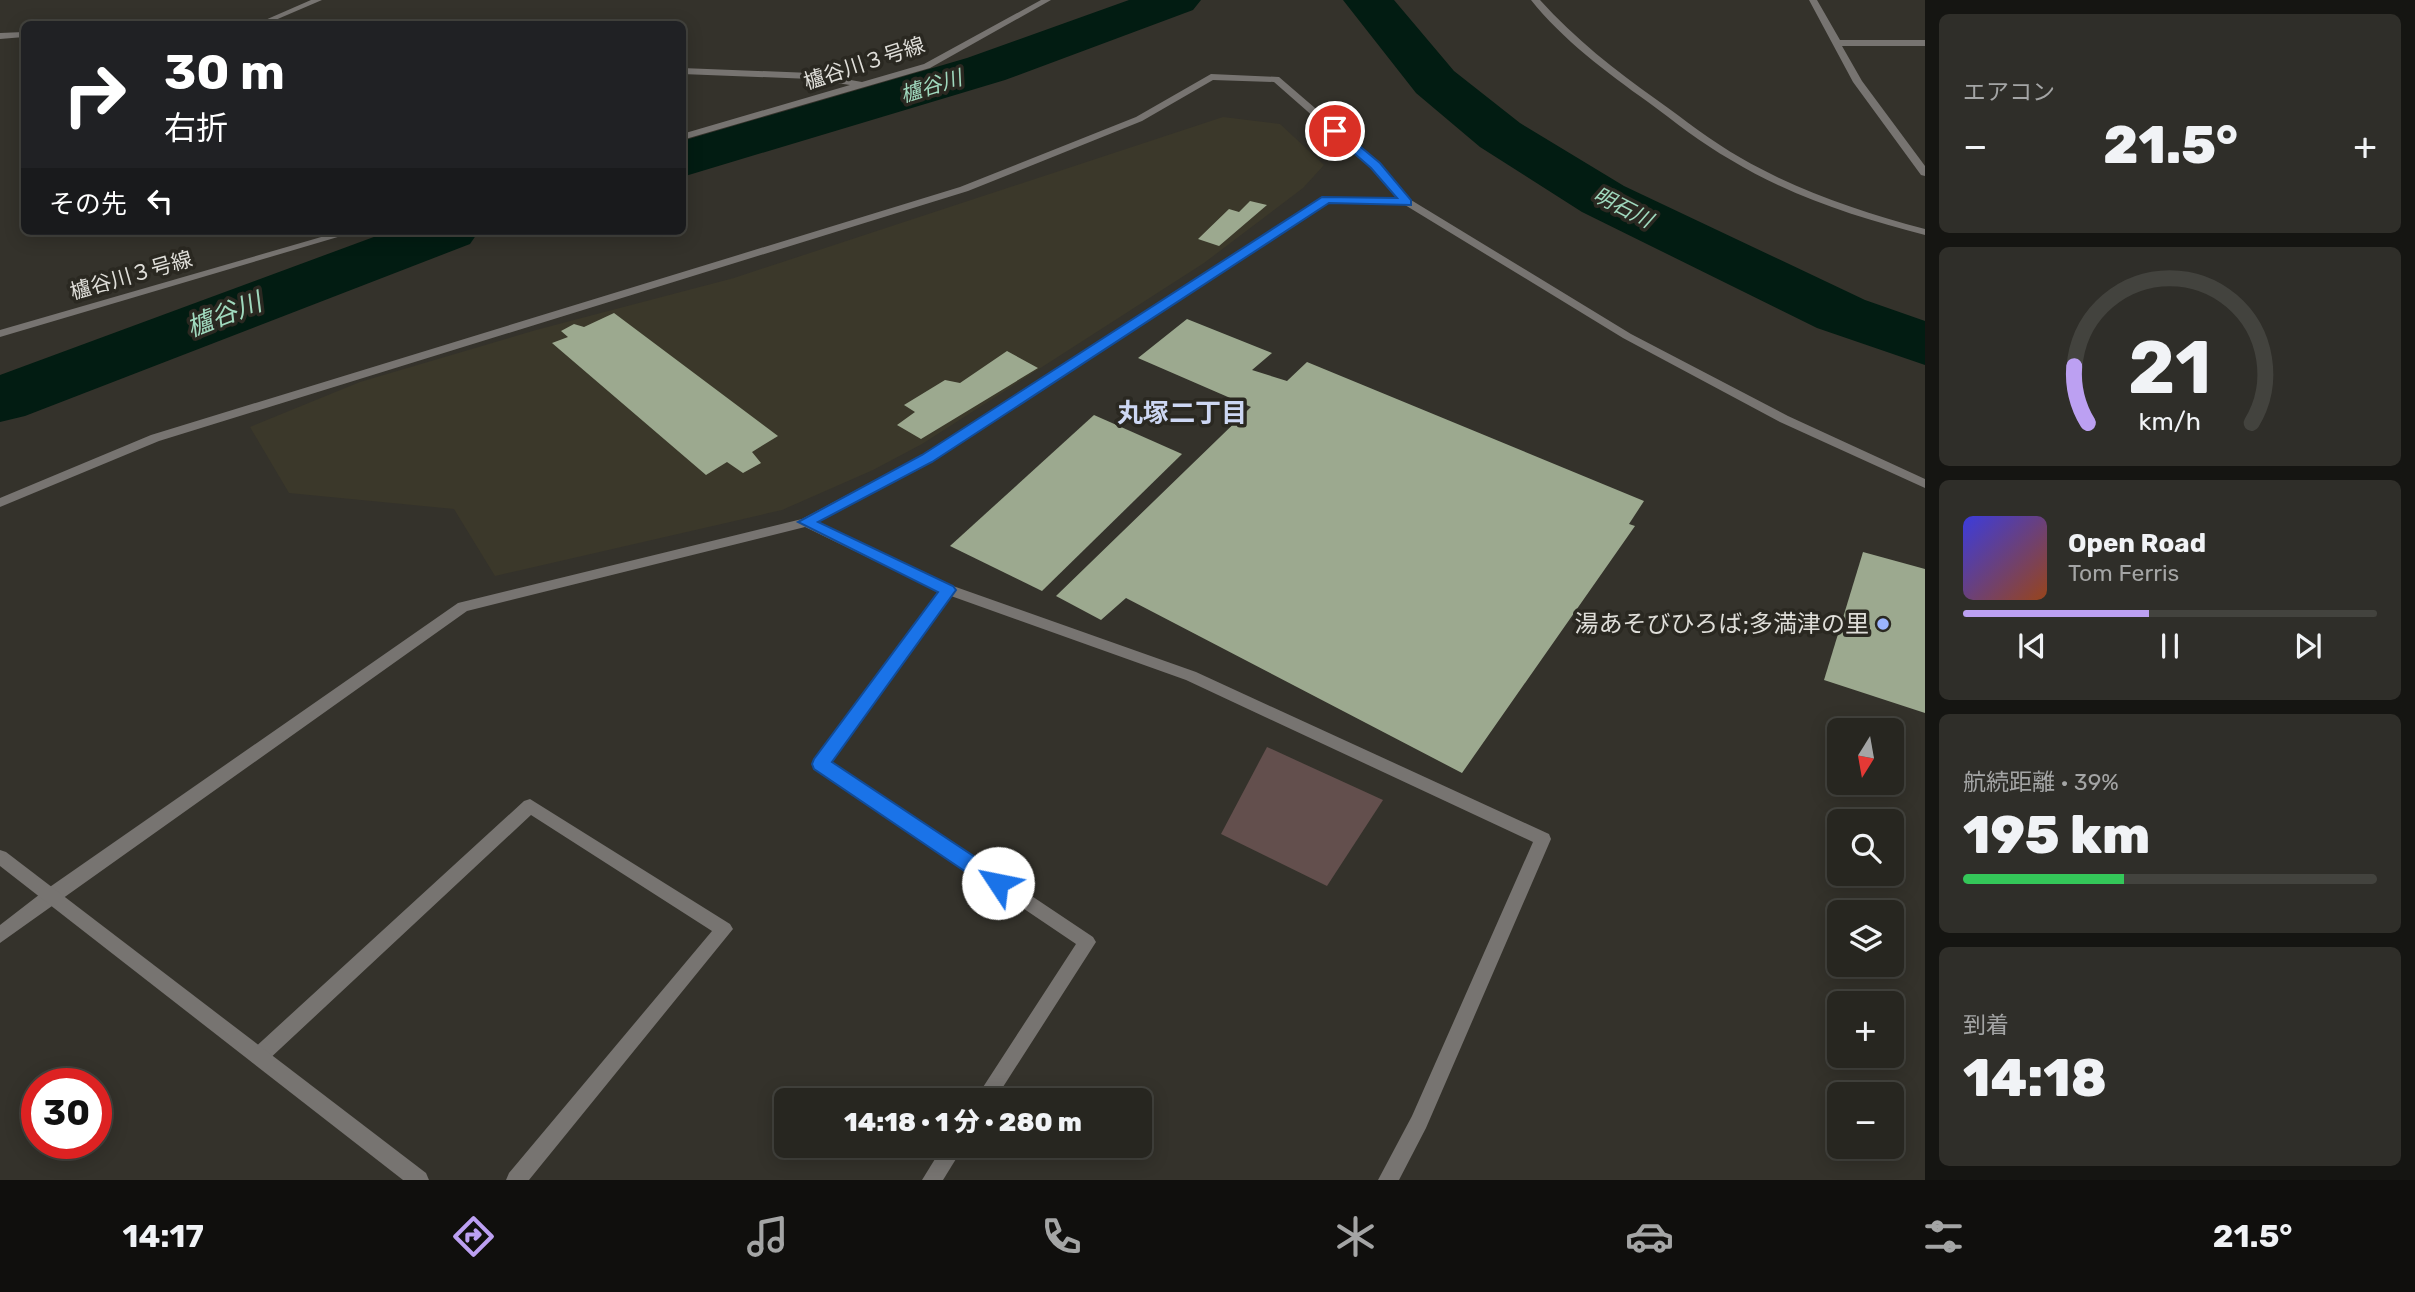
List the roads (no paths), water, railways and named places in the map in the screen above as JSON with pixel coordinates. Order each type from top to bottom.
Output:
[{"type":"street","points":[[267,21],[318,0]]},
{"type":"street","name":"櫨谷川３号線","points":[[686,136],[927,66],[1047,0]]},
{"type":"street","points":[[1535,0],[1562,31],[1714,146],[1789,185],[1889,223],[1925,232]]},
{"type":"street","points":[[1814,0],[1858,82],[1925,173]]},
{"type":"street","points":[[0,36],[21,35]]},
{"type":"street","points":[[1837,43],[1925,43]]},
{"type":"street","points":[[686,71],[811,76],[865,85]]},
{"type":"street","points":[[0,503],[155,438],[964,189],[1139,119],[1211,77],[1276,79],[1376,166],[1407,202],[1627,336],[1784,419],[1925,484]]},
{"type":"street","points":[[0,935],[50,896],[463,607],[806,522],[927,458],[1326,199],[1407,202]]},
{"type":"street","name":"櫨谷川３号線","points":[[0,334],[340,235]]},
{"type":"street","points":[[806,522],[948,590],[1191,676],[1543,839],[1419,1122],[1388,1180]]},
{"type":"street","points":[[948,590],[821,764],[1087,942],[992,1088]]},
{"type":"street","points":[[259,1056],[530,806],[724,929],[516,1180]]},
{"type":"street","points":[[0,857],[419,1180]]},
{"type":"street","points":[[932,1180],[946,1158]]},
{"type":"waterway","name":"櫨谷川","points":[[686,159],[986,69],[1176,0]]},
{"type":"waterway","name":"明石川","points":[[1368,0],[1435,82],[1500,135],[1603,199],[1841,314],[1925,344]]},
{"type":"waterway","name":"櫨谷川","points":[[0,400],[437,235]]},
{"type":"place","name":"湯あそびひろば;多満津の里","points":[[1883,624]]},
{"type":"district","name":"丸塚二丁目","points":[[1182,413]]}]
